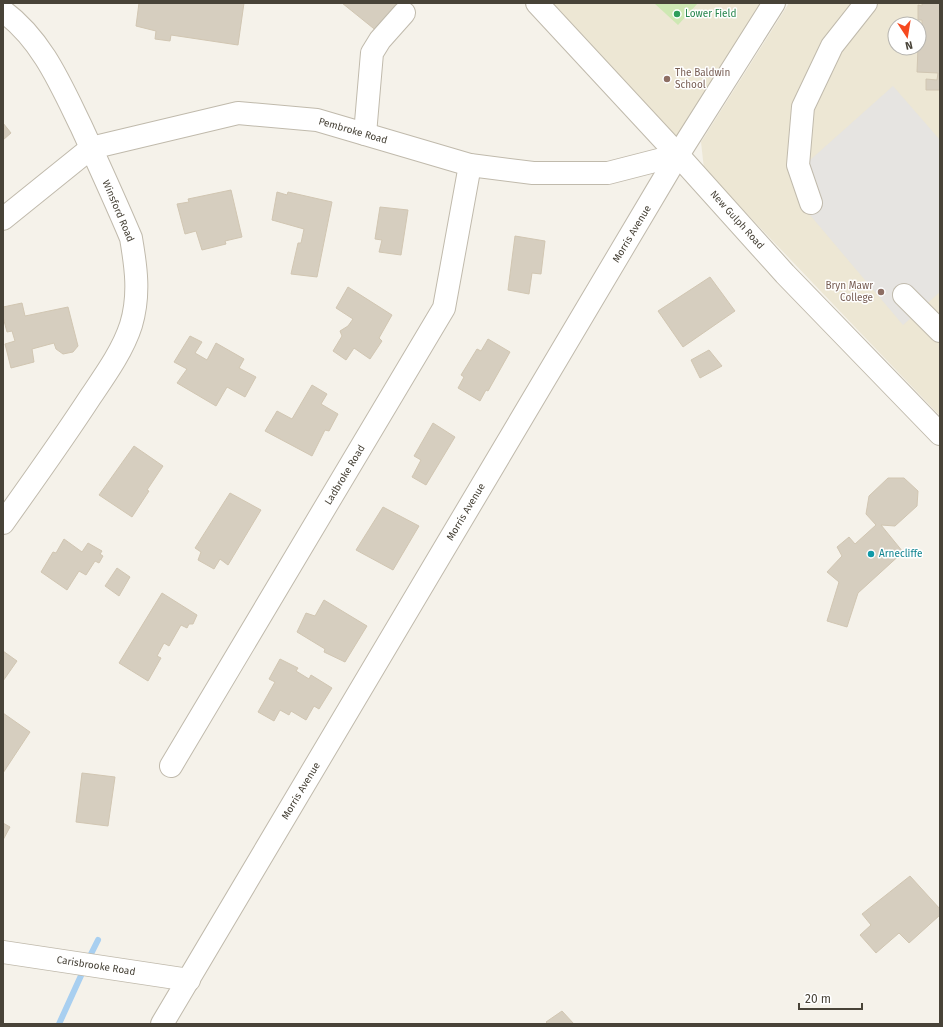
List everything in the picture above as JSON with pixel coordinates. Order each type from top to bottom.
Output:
[{"type":"street","name":"New Gulph Road","points":[[537,3],[678,155],[785,274],[940,434]]},
{"type":"street","name":"Morris Avenue","points":[[162,1024],[678,155],[774,3]]},
{"type":"street","points":[[811,203],[798,165],[803,107],[832,46],[866,3]]},
{"type":"street","name":"Winsford Road","points":[[3,11],[17,21],[38,45],[56,73],[131,238],[136,265],[137,292],[131,325],[112,364],[53,454],[3,523]]},
{"type":"street","points":[[364,134],[372,53],[380,40],[404,13]]},
{"type":"street","name":"Pembroke Road","points":[[3,219],[91,148],[238,113],[317,120],[470,164],[533,173],[608,173],[678,155]]},
{"type":"street","name":"Ladbroke Road","points":[[171,766],[444,308],[470,164]]},
{"type":"street","points":[[904,295],[940,331]]},
{"type":"street","name":"Carisbrooke Road","points":[[3,952],[189,980]]},
{"type":"shaded area","name":"The Baldwin School","points":[[537,3],[775,3],[678,155]]},
{"type":"shaded area","name":"Bryn Mawr College","points":[[789,3],[940,3],[940,416],[704,169],[701,142]]},
{"type":"shaded area","points":[[893,86],[940,140],[940,292],[903,325],[799,202],[790,178]]},
{"type":"green space","name":"Lower Field","points":[[654,3],[698,3],[678,25]]},
{"type":"building","points":[[139,3],[244,3],[238,45],[171,35],[170,41],[155,39],[156,31],[136,26]]},
{"type":"building","points":[[342,3],[402,3],[378,32]]},
{"type":"building","points":[[922,3],[940,3],[940,90],[926,90],[926,79],[937,80],[938,73],[917,72],[918,56],[927,56],[927,16],[918,16],[918,5],[922,6]]},
{"type":"building","points":[[3,123],[11,133],[3,140]]},
{"type":"building","points":[[231,190],[242,237],[225,241],[226,244],[202,250],[196,231],[185,234],[177,204],[189,202],[188,199]]},
{"type":"building","points":[[277,192],[287,195],[288,192],[332,202],[317,277],[291,274],[298,243],[301,243],[304,229],[272,220]]},
{"type":"building","points":[[380,207],[408,210],[401,255],[379,252],[382,240],[375,239]]},
{"type":"building","points":[[515,236],[545,241],[541,274],[532,273],[529,294],[508,290]]},
{"type":"building","points":[[710,277],[735,311],[683,347],[658,311]]},
{"type":"building","points":[[348,287],[392,315],[379,338],[382,341],[370,359],[354,348],[346,360],[333,351],[342,336],[340,331],[348,326],[353,319],[336,308]]},
{"type":"building","points":[[22,303],[25,316],[68,307],[78,346],[73,352],[63,354],[56,349],[54,343],[32,349],[34,362],[11,368],[5,344],[15,341],[12,331],[7,332],[3,317],[3,307]]},
{"type":"building","points":[[190,336],[202,342],[195,353],[207,360],[216,343],[244,359],[239,368],[256,377],[245,397],[227,387],[216,406],[177,383],[187,369],[174,362]]},
{"type":"building","points":[[488,339],[510,352],[488,391],[486,390],[480,401],[458,388],[464,377],[461,375],[477,349],[481,351]]},
{"type":"building","points":[[709,350],[722,366],[700,378],[691,360]]},
{"type":"building","points":[[312,385],[327,394],[321,404],[338,414],[329,431],[325,430],[312,456],[265,431],[277,411],[292,419]]},
{"type":"building","points":[[433,423],[455,437],[426,485],[412,477],[421,460],[414,456]]},
{"type":"building","points":[[134,446],[163,466],[147,490],[149,491],[132,517],[99,495]]},
{"type":"building","name":"Arnecliffe","points":[[888,478],[904,478],[918,491],[917,506],[895,526],[881,525],[903,552],[858,593],[847,627],[827,621],[839,582],[827,572],[842,556],[837,547],[849,537],[855,544],[876,525],[866,514],[869,496]]},
{"type":"building","points":[[230,493],[261,510],[228,565],[220,559],[214,569],[198,560],[201,552],[195,548]]},
{"type":"building","points":[[383,507],[419,526],[393,570],[356,550]]},
{"type":"building","points":[[64,539],[82,552],[88,543],[102,551],[100,554],[103,556],[99,563],[95,561],[86,575],[79,571],[67,590],[41,572],[53,552],[56,553]]},
{"type":"building","points":[[117,568],[130,577],[119,596],[105,586]]},
{"type":"building","points":[[162,593],[197,615],[193,624],[189,624],[187,628],[181,625],[169,646],[164,643],[157,656],[161,658],[148,681],[119,663]]},
{"type":"building","points":[[324,600],[367,626],[345,662],[324,652],[325,649],[297,632],[306,613],[315,616]]},
{"type":"building","points":[[3,651],[17,661],[3,681]]},
{"type":"building","points":[[280,659],[298,668],[296,671],[309,679],[311,675],[332,688],[319,709],[314,706],[306,720],[291,711],[289,715],[280,710],[274,721],[258,712],[275,682],[269,679]]},
{"type":"building","points":[[3,713],[30,732],[3,773]]},
{"type":"building","points":[[82,773],[115,777],[108,826],[76,822]]},
{"type":"building","points":[[3,823],[10,827],[3,840]]},
{"type":"building","points":[[910,876],[940,909],[940,915],[909,943],[899,933],[876,953],[860,935],[871,925],[862,914]]},
{"type":"building","points":[[562,1011],[574,1024],[548,1024],[546,1022]]},
{"type":"waterway","points":[[88,960],[98,940]]},
{"type":"waterway","points":[[59,1024],[84,969]]},
{"type":"place","name":"Lower Field","points":[[677,14]]},
{"type":"place","name":"The Baldwin School","points":[[667,79]]},
{"type":"place","name":"Bryn Mawr College","points":[[881,292]]},
{"type":"place","name":"Arnecliffe","points":[[871,554]]}]
